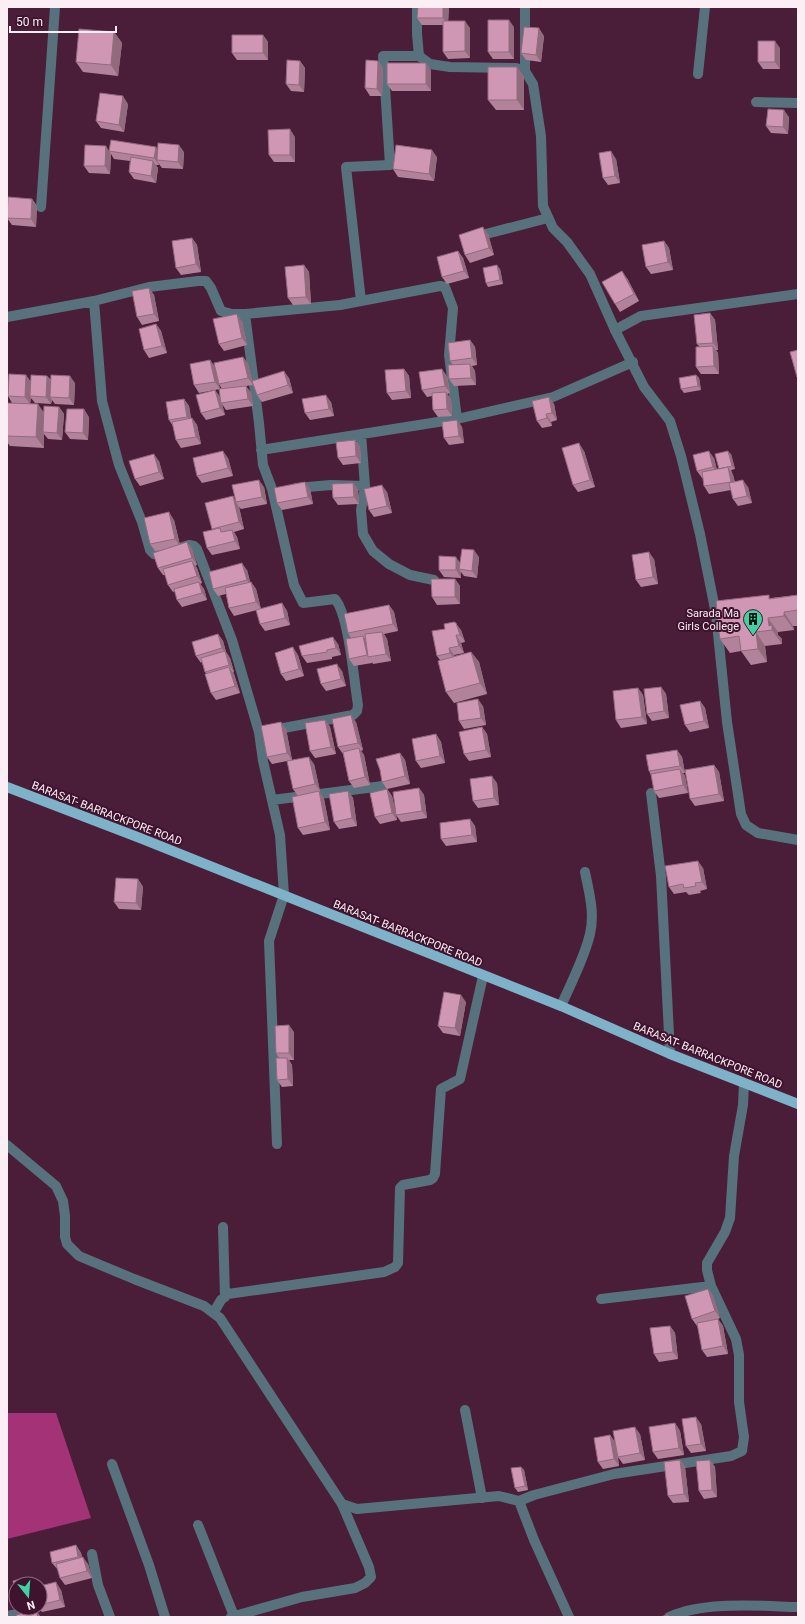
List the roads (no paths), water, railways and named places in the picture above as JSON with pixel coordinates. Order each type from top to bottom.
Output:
[{"type":"main road","name":"BARASAT- BARRACKPORE ROAD","points":[[7,787],[284,895],[482,976],[561,1006],[670,1054],[798,1104]]},
{"type":"street","points":[[41,207],[55,7]]},
{"type":"street","points":[[417,7],[419,56]]},
{"type":"street","points":[[524,7],[525,71],[533,84],[541,136],[543,206],[553,228],[567,242],[590,274],[615,330],[633,362],[644,387],[670,422],[680,456],[720,614],[727,722],[741,814],[746,825],[758,833],[798,840]]},
{"type":"street","points":[[698,74],[705,7]]},
{"type":"street","points":[[361,301],[346,167],[390,165],[383,56],[419,56],[430,64],[450,67],[516,68],[525,71]]},
{"type":"street","points":[[756,102],[798,103]]},
{"type":"street","points":[[482,235],[548,218]]},
{"type":"street","points":[[7,316],[94,301],[150,287],[187,282],[206,281],[211,288],[221,311],[232,314],[340,305],[440,286],[445,287],[453,308],[449,355],[457,419]]},
{"type":"street","points":[[615,330],[641,316],[798,294]]},
{"type":"street","points":[[94,301],[102,401],[119,465],[142,522],[150,550],[154,554],[159,555],[189,545],[194,546],[197,549],[232,640],[259,732],[263,761],[280,835],[284,895],[269,941],[277,1144]]},
{"type":"street","points":[[245,314],[263,465],[280,489],[294,585],[300,600],[303,603],[306,604],[335,599],[339,605],[346,630],[358,705],[357,711],[353,715],[259,732]]},
{"type":"street","points":[[261,450],[457,419],[553,397],[633,362]]},
{"type":"street","points":[[361,434],[365,486],[360,510],[363,534],[373,551],[389,564],[410,575],[434,580]]},
{"type":"street","points":[[280,489],[331,485],[365,486]]},
{"type":"street","points":[[272,800],[383,786]]},
{"type":"street","points":[[651,793],[661,876],[670,1054]]},
{"type":"street","points":[[561,1006],[581,960],[590,933],[591,903],[585,872]]},
{"type":"street","points":[[214,1312],[228,1294],[384,1272],[395,1267],[398,1263],[400,1188],[402,1185],[430,1180],[435,1174],[441,1089],[460,1079],[482,976]]},
{"type":"street","points":[[342,1504],[357,1509],[499,1496],[519,1501],[534,1494],[614,1474],[724,1457],[742,1451],[744,1437],[736,1339],[711,1286],[707,1263],[725,1232],[730,1218],[734,1156],[743,1105],[744,1084]]},
{"type":"street","points":[[7,1145],[56,1186],[63,1201],[65,1237],[67,1244],[79,1256],[204,1306],[220,1318],[342,1504],[369,1567],[371,1577],[365,1583],[355,1588],[302,1597],[232,1617],[198,1525]]},
{"type":"street","points":[[224,1227],[225,1297]]},
{"type":"street","points":[[601,1299],[711,1286]]},
{"type":"street","points":[[465,1410],[482,1498]]},
{"type":"street","points":[[112,1464],[149,1565],[165,1617]]},
{"type":"street","points":[[519,1501],[534,1540],[569,1617]]},
{"type":"street","points":[[92,1554],[98,1585],[110,1617]]},
{"type":"street","points":[[670,1617],[684,1611],[719,1607],[798,1607]]},
{"type":"place","name":"Sarada Ma Girls College","points":[[753,636]]}]
